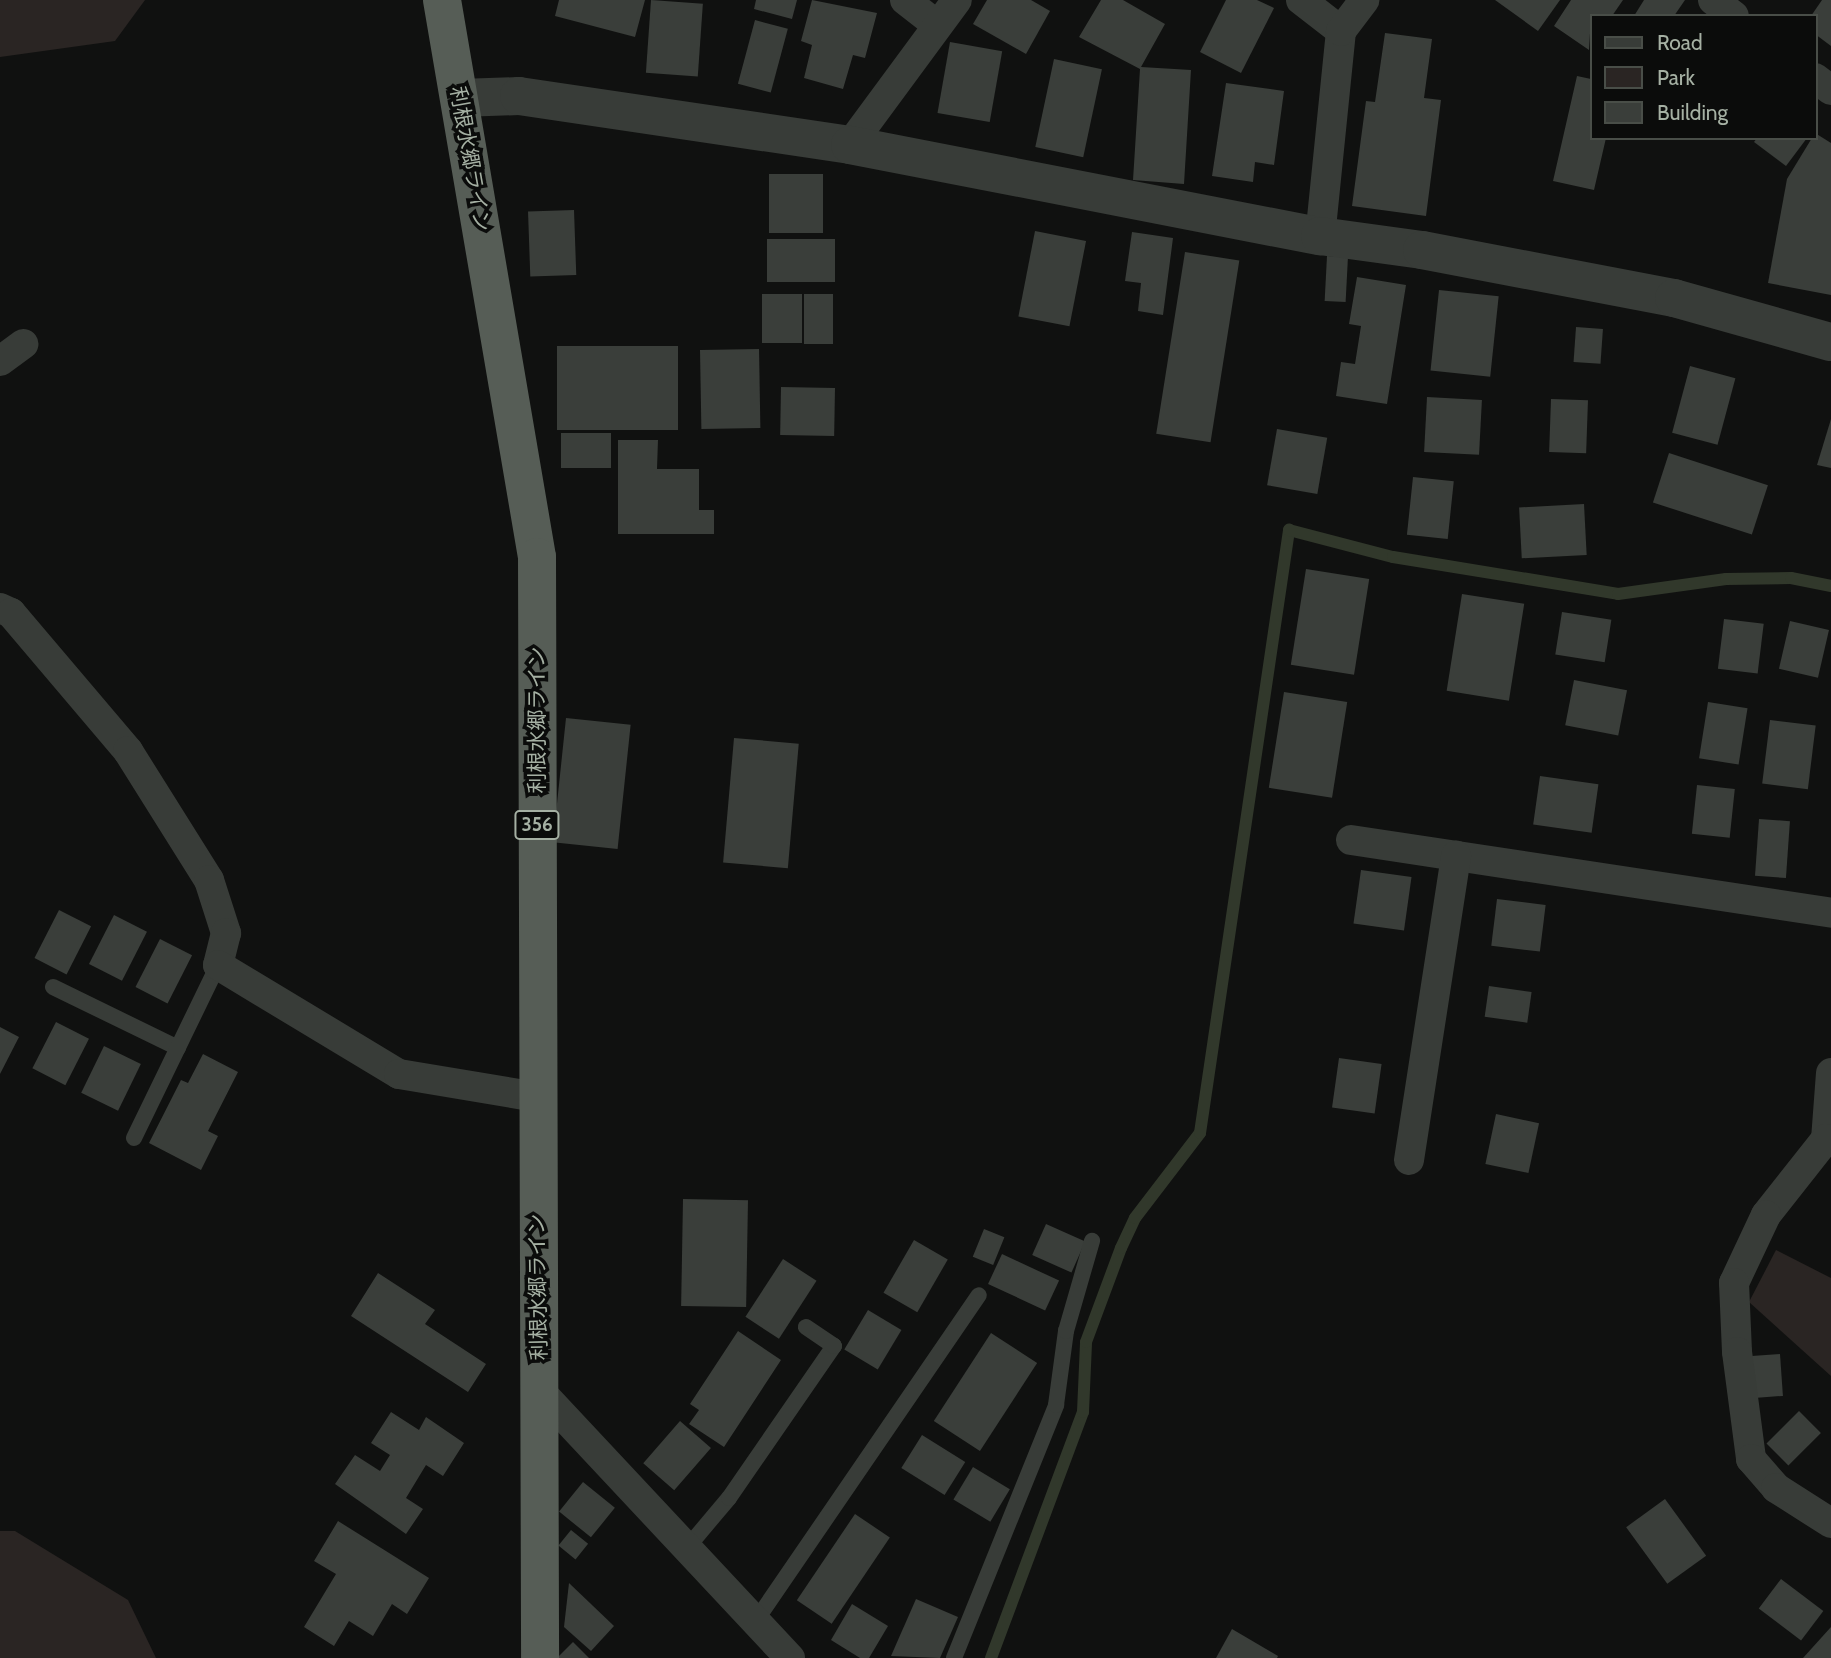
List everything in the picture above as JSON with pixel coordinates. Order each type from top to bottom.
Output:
[{"type":"highway","name":"利根水郷ライン","points":[[442,0],[537,557],[540,1658]]},
{"type":"street","points":[[905,0],[936,24]]},
{"type":"street","points":[[850,145],[936,24],[957,0]]},
{"type":"street","points":[[1301,0],[1341,31]]},
{"type":"street","points":[[1320,236],[1341,31],[1364,0]]},
{"type":"street","points":[[1713,0],[1731,14]]},
{"type":"street","points":[[460,98],[519,96],[850,145],[1320,236],[1422,250],[1674,298],[1831,342]]},
{"type":"street","points":[[0,608],[11,613],[128,751],[209,880],[226,933],[218,965],[399,1074],[537,1097]]},
{"type":"street","points":[[1351,840],[1831,913]]},
{"type":"street","points":[[1409,1160],[1456,856]]},
{"type":"street","points":[[1831,1073],[1826,1139],[1766,1215],[1734,1283],[1737,1352],[1751,1459],[1776,1488],[1831,1523]]},
{"type":"street","points":[[540,1391],[790,1658]]},
{"type":"lane","points":[[134,1138],[218,965]]},
{"type":"lane","points":[[53,987],[178,1048]]},
{"type":"lane","points":[[954,1658],[1056,1405],[1066,1332],[1092,1241]]},
{"type":"lane","points":[[755,1622],[979,1296]]},
{"type":"lane","points":[[686,1549],[729,1498],[834,1346],[806,1327]]},
{"type":"green space","points":[[0,0],[145,0],[115,41],[0,57]]},
{"type":"green space","points":[[1776,1250],[1831,1278],[1831,1376],[1749,1302]]},
{"type":"green space","points":[[0,1531],[15,1531],[128,1600],[156,1658],[0,1658]]},
{"type":"building","points":[[559,0],[645,0],[635,37],[555,16]]},
{"type":"building","points":[[651,0],[703,4],[698,76],[646,73]]},
{"type":"building","points":[[756,0],[797,0],[792,19],[754,9]]},
{"type":"building","points":[[812,0],[877,13],[865,58],[853,55],[843,89],[804,78],[812,45],[801,41]]},
{"type":"building","points":[[987,0],[1031,0],[1050,11],[1026,54],[973,24]]},
{"type":"building","points":[[1101,0],[1123,0],[1165,24],[1141,67],[1191,70],[1184,184],[1133,180],[1140,69],[1079,37]]},
{"type":"building","points":[[1226,0],[1257,0],[1274,8],[1241,73],[1200,52]]},
{"type":"building","points":[[1495,0],[1560,0],[1538,31]]},
{"type":"building","points":[[1571,0],[1623,0],[1613,14],[1590,14],[1589,50],[1554,26]]},
{"type":"building","points":[[1644,0],[1685,0],[1675,14],[1635,14]]},
{"type":"building","points":[[1822,0],[1831,0],[1831,46],[1817,36],[1817,14],[1812,14]]},
{"type":"building","points":[[755,20],[788,29],[771,93],[738,84]]},
{"type":"building","points":[[1385,33],[1432,39],[1424,98],[1441,100],[1426,216],[1352,206],[1366,101],[1375,102]]},
{"type":"building","points":[[950,42],[1002,51],[990,122],[937,113]]},
{"type":"building","points":[[1054,59],[1102,69],[1083,157],[1035,147]]},
{"type":"building","points":[[1577,76],[1590,79],[1590,140],[1606,140],[1594,190],[1553,181]]},
{"type":"building","points":[[1226,83],[1284,91],[1274,165],[1255,162],[1253,182],[1212,176]]},
{"type":"building","points":[[1817,134],[1831,143],[1831,295],[1768,283],[1787,179],[1811,140],[1817,140]]},
{"type":"building","points":[[1756,140],[1806,140],[1786,166],[1754,142]]},
{"type":"building","points":[[769,174],[823,174],[823,233],[769,233]]},
{"type":"building","points":[[574,210],[576,275],[530,277],[528,212]]},
{"type":"building","points":[[1035,231],[1086,241],[1069,326],[1018,316]]},
{"type":"building","points":[[1132,232],[1173,238],[1163,315],[1138,311],[1141,283],[1125,281]]},
{"type":"building","points":[[767,239],[835,239],[835,282],[767,282]]},
{"type":"building","points":[[1185,252],[1239,261],[1211,442],[1156,434]]},
{"type":"building","points":[[1327,256],[1348,257],[1346,302],[1325,301]]},
{"type":"building","points":[[1357,277],[1406,285],[1387,404],[1336,396],[1341,362],[1355,364],[1361,326],[1349,324]]},
{"type":"building","points":[[1439,290],[1499,296],[1490,377],[1431,371]]},
{"type":"building","points":[[762,294],[802,294],[802,343],[762,343]]},
{"type":"building","points":[[804,294],[833,294],[833,344],[804,344]]},
{"type":"building","points":[[1576,327],[1603,329],[1600,364],[1574,362]]},
{"type":"building","points":[[557,346],[678,346],[678,430],[557,430]]},
{"type":"building","points":[[759,349],[760,428],[701,429],[700,350]]},
{"type":"building","points":[[1690,366],[1735,378],[1718,445],[1672,433]]},
{"type":"building","points":[[781,387],[835,388],[834,436],[780,435]]},
{"type":"building","points":[[1427,397],[1482,400],[1479,455],[1424,452]]},
{"type":"building","points":[[1551,399],[1588,400],[1586,453],[1549,452]]},
{"type":"building","points":[[1831,419],[1831,468],[1817,465]]},
{"type":"building","points":[[1277,429],[1327,438],[1317,494],[1267,485]]},
{"type":"building","points":[[561,433],[611,433],[611,468],[561,468]]},
{"type":"building","points":[[618,440],[658,440],[657,469],[699,469],[699,510],[714,510],[714,534],[618,534]]},
{"type":"building","points":[[1669,453],[1768,485],[1752,535],[1653,502]]},
{"type":"building","points":[[1413,477],[1454,481],[1448,539],[1407,535]]},
{"type":"building","points":[[1584,504],[1587,555],[1522,558],[1519,507]]},
{"type":"building","points":[[1306,569],[1369,579],[1354,675],[1291,665]]},
{"type":"building","points":[[1462,594],[1524,604],[1509,701],[1447,691]]},
{"type":"building","points":[[1562,612],[1611,620],[1605,662],[1555,654]]},
{"type":"building","points":[[1724,619],[1764,624],[1758,674],[1718,669]]},
{"type":"building","points":[[1790,621],[1829,630],[1818,678],[1779,669]]},
{"type":"building","points":[[1574,680],[1627,690],[1618,735],[1565,725]]},
{"type":"building","points":[[1284,692],[1347,702],[1332,798],[1269,788]]},
{"type":"building","points":[[1708,702],[1748,708],[1739,765],[1699,758]]},
{"type":"building","points":[[566,718],[631,725],[618,849],[553,842]]},
{"type":"building","points":[[1770,720],[1816,726],[1808,789],[1762,784]]},
{"type":"building","points":[[734,738],[799,744],[788,868],[723,863]]},
{"type":"building","points":[[1540,776],[1598,784],[1592,833],[1533,825]]},
{"type":"building","points":[[1697,785],[1735,789],[1730,838],[1692,834]]},
{"type":"building","points":[[1759,819],[1790,821],[1786,878],[1755,876]]},
{"type":"building","points":[[1361,870],[1412,877],[1404,931],[1353,923]]},
{"type":"building","points":[[1497,899],[1546,905],[1540,952],[1491,946]]},
{"type":"building","points":[[59,910],[91,926],[67,974],[34,958]]},
{"type":"building","points":[[114,915],[147,932],[122,981],[89,964]]},
{"type":"building","points":[[160,939],[192,955],[168,1003],[135,987]]},
{"type":"building","points":[[1489,986],[1532,992],[1527,1023],[1485,1017]]},
{"type":"building","points":[[56,1022],[89,1039],[65,1085],[32,1068]]},
{"type":"building","points":[[0,1027],[19,1037],[0,1074]]},
{"type":"building","points":[[104,1046],[141,1064],[118,1111],[81,1093]]},
{"type":"building","points":[[203,1054],[238,1072],[208,1131],[218,1136],[201,1170],[149,1143],[181,1080],[188,1083]]},
{"type":"building","points":[[1339,1058],[1382,1064],[1375,1113],[1332,1108]]},
{"type":"building","points":[[1496,1114],[1539,1123],[1528,1173],[1485,1164]]},
{"type":"building","points":[[683,1199],[748,1200],[746,1307],[681,1306]]},
{"type":"building","points":[[1046,1224],[1085,1241],[1071,1273],[1032,1255]]},
{"type":"building","points":[[984,1229],[1004,1237],[993,1265],[973,1257]]},
{"type":"building","points":[[914,1240],[948,1260],[917,1312],[884,1293]]},
{"type":"building","points":[[1002,1254],[1059,1281],[1045,1311],[988,1284]]},
{"type":"building","points":[[783,1259],[817,1281],[779,1339],[745,1317]]},
{"type":"building","points":[[378,1273],[435,1310],[425,1324],[486,1364],[468,1392],[351,1316]]},
{"type":"building","points":[[868,1310],[901,1330],[878,1370],[844,1349]]},
{"type":"building","points":[[738,1331],[781,1360],[724,1447],[689,1424],[699,1410],[690,1404]]},
{"type":"building","points":[[991,1333],[1037,1363],[980,1451],[934,1421]]},
{"type":"building","points":[[1780,1354],[1783,1396],[1751,1398],[1748,1356]]},
{"type":"building","points":[[1799,1411],[1821,1433],[1788,1465],[1766,1444]]},
{"type":"building","points":[[391,1412],[419,1430],[426,1417],[464,1443],[443,1476],[426,1465],[406,1498],[423,1509],[406,1534],[335,1484],[355,1455],[380,1471],[390,1455],[371,1443]]},
{"type":"building","points":[[680,1421],[711,1448],[674,1490],[643,1463]]},
{"type":"building","points":[[922,1435],[965,1462],[945,1495],[901,1468]]},
{"type":"building","points":[[973,1467],[1010,1489],[990,1522],[953,1500]]},
{"type":"building","points":[[583,1482],[615,1508],[591,1537],[559,1512]]},
{"type":"building","points":[[1665,1499],[1706,1556],[1667,1584],[1626,1527]]},
{"type":"building","points":[[855,1514],[890,1537],[832,1624],[797,1600]]},
{"type":"building","points":[[338,1521],[429,1578],[407,1614],[392,1604],[373,1636],[349,1621],[334,1646],[304,1627],[336,1574],[314,1561]]},
{"type":"building","points":[[571,1530],[588,1544],[576,1559],[558,1546]]},
{"type":"building","points":[[1781,1579],[1823,1611],[1801,1640],[1759,1609]]},
{"type":"building","points":[[569,1583],[614,1626],[591,1651],[564,1627]]},
{"type":"building","points":[[916,1599],[958,1617],[940,1658],[891,1656]]},
{"type":"building","points":[[852,1604],[888,1626],[869,1658],[860,1658],[831,1640]]},
{"type":"building","points":[[1831,1627],[1831,1658],[1803,1658]]},
{"type":"building","points":[[1232,1629],[1278,1656],[1277,1658],[1216,1658]]},
{"type":"building","points":[[573,1642],[589,1658],[557,1658]]},
{"type":"waterway","points":[[991,1658],[1083,1412],[1086,1342],[1121,1248],[1135,1218],[1200,1133],[1289,530],[1393,557],[1618,594],[1726,579],[1791,578],[1831,586]]}]
